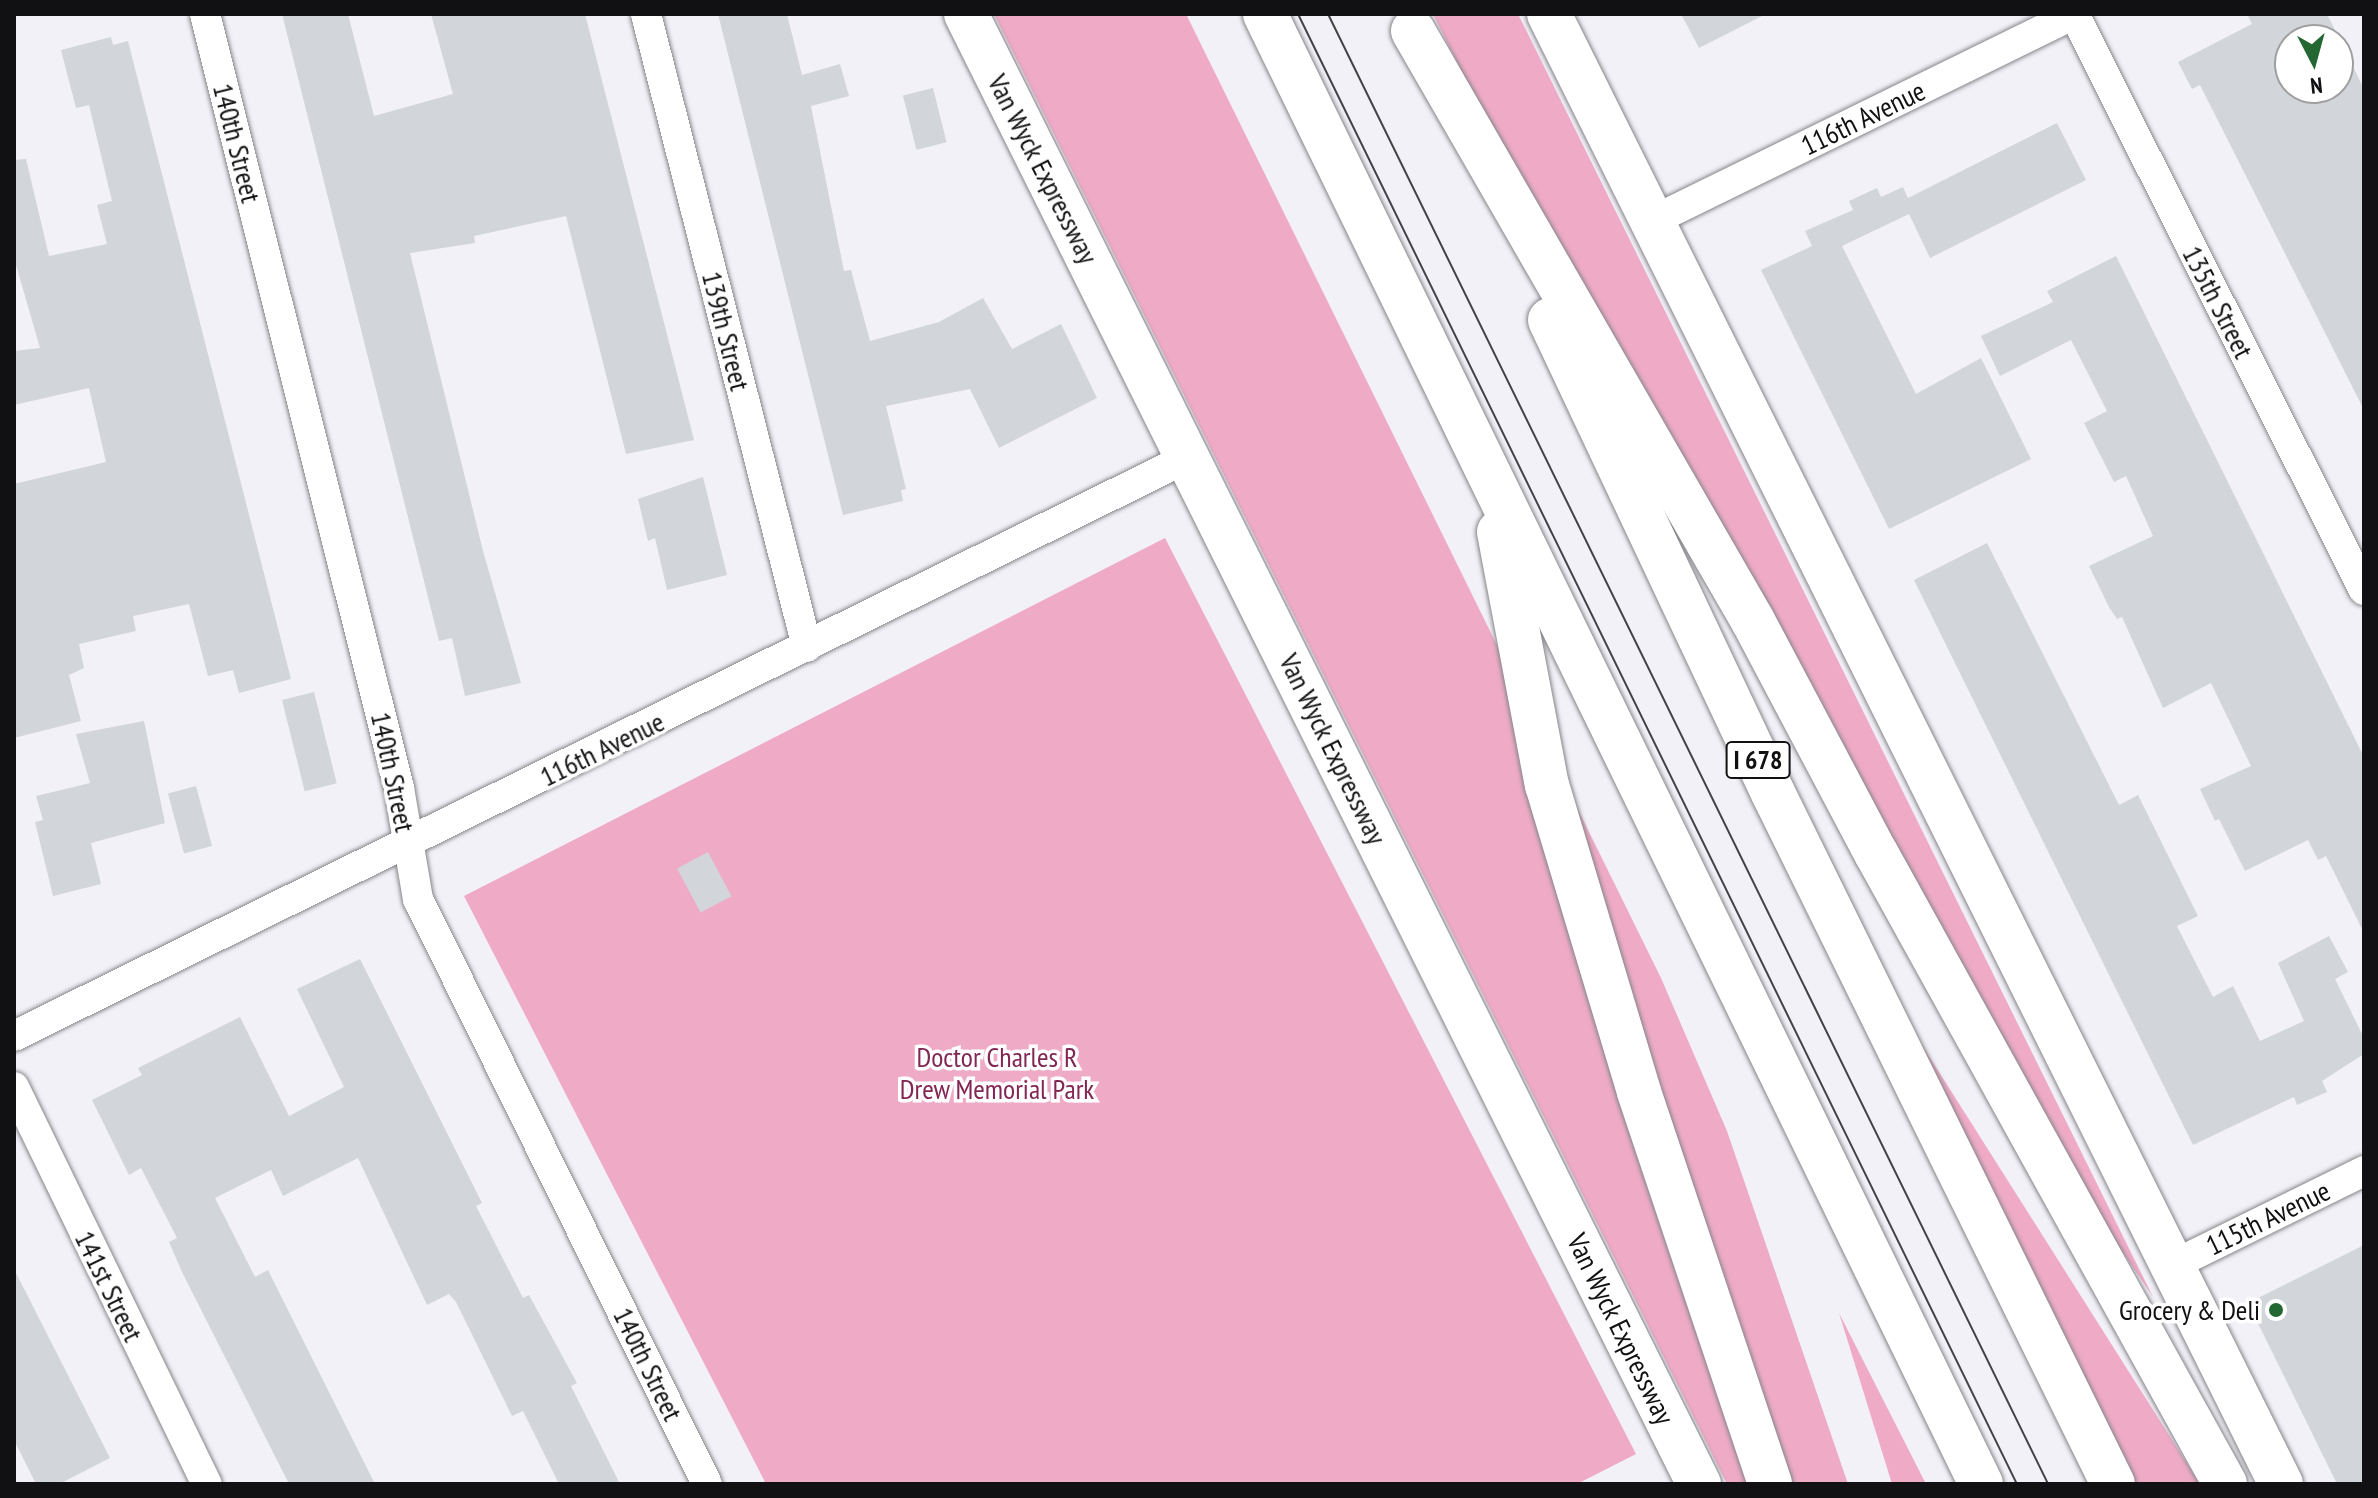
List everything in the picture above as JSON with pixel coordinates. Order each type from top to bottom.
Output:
[{"type":"main road","name":"Van Wyck Expressway","points":[[966,14],[1699,1484]]},
{"type":"main road","points":[[1265,14],[1981,1484]]},
{"type":"main road","points":[[1549,14],[2281,1484]]},
{"type":"main road","points":[[1409,22],[1753,621],[2169,1389],[2225,1484]]},
{"type":"main road","name":"I 678","points":[[1409,22],[1773,793],[2113,1484]]},
{"type":"main road","points":[[1489,475],[1547,785],[1639,1092],[1770,1484]]},
{"type":"street","name":"140th Street","points":[[205,14],[399,788],[418,899],[707,1484]]},
{"type":"street","name":"139th Street","points":[[646,14],[807,647]]},
{"type":"street","name":"116th Avenue","points":[[1652,221],[2074,14]]},
{"type":"street","name":"135th Street","points":[[2074,14],[2364,590]]},
{"type":"street","name":"116th Avenue","points":[[14,1036],[1187,458]]},
{"type":"street","name":"141st Street","points":[[14,1087],[207,1484]]},
{"type":"street","name":"115th Avenue","points":[[2173,1265],[2364,1171]]},
{"type":"green space","points":[[994,14],[1186,14],[1661,978],[1727,1131],[1848,1484],[1727,1484]]},
{"type":"green space","points":[[1433,14],[1518,14],[2153,1297],[1894,914],[1796,742]]},
{"type":"green space","name":"Doctor Charles R Drew Memorial Park","points":[[1165,538],[1636,1454],[1577,1484],[766,1484],[464,896]]},
{"type":"green space","points":[[1906,1020],[2200,1484],[2131,1484]]},
{"type":"green space","points":[[1839,1313],[1926,1484],[1892,1484]]},
{"type":"building","points":[[282,14],[348,14],[374,116],[453,94],[431,14],[585,14],[694,440],[626,454],[566,216],[474,236],[475,243],[410,253],[483,551],[521,683],[465,696],[452,638],[439,641]]},
{"type":"building","points":[[718,14],[787,14],[802,75],[840,64],[849,96],[811,106],[844,271],[851,270],[870,341],[939,322],[983,298],[1012,349],[1061,324],[1097,398],[999,448],[970,389],[886,406],[906,489],[901,490],[903,501],[843,515]]},
{"type":"building","points":[[1681,14],[1766,14],[1699,48]]},
{"type":"building","points":[[2247,14],[2327,14],[2332,24],[2274,24],[2274,104],[2354,104],[2354,69],[2364,89],[2364,410],[2200,85],[2192,89],[2178,62],[2252,24]]},
{"type":"building","points":[[111,37],[113,45],[128,41],[291,679],[239,693],[233,670],[208,676],[189,604],[133,616],[136,631],[79,644],[84,668],[69,675],[81,721],[14,738],[14,484],[106,462],[89,388],[14,405],[14,351],[40,348],[14,258],[14,160],[26,159],[49,256],[107,244],[97,205],[112,201],[89,105],[76,108],[61,50]]},
{"type":"building","points":[[933,88],[947,142],[916,150],[903,95]]},
{"type":"building","points":[[2057,123],[2086,180],[1930,258],[1909,214],[1842,246],[1916,394],[1981,358],[2031,459],[1889,529],[1761,270],[1812,246],[1805,231],[1853,210],[1849,201],[1877,188],[1881,197],[1903,187],[1908,198]]},
{"type":"building","points":[[2116,256],[2364,757],[2364,933],[2326,856],[2318,860],[2308,840],[2245,871],[2200,789],[2251,766],[2211,683],[2163,708],[2122,617],[2117,619],[2109,607],[2089,566],[2153,536],[2126,476],[2114,482],[2084,423],[2107,411],[2071,340],[2000,376],[1981,336],[2053,302],[2047,291]]},
{"type":"building","points":[[703,477],[727,575],[667,590],[655,538],[648,541],[638,499]]},
{"type":"building","points":[[1987,543],[2119,805],[2138,795],[2198,916],[2177,926],[2213,997],[2233,986],[2260,1041],[2304,1021],[2278,963],[2329,936],[2348,972],[2335,979],[2364,1038],[2364,1054],[2322,1081],[2327,1092],[2297,1105],[2294,1097],[2193,1145],[1914,580]]},
{"type":"building","points":[[314,692],[337,783],[305,791],[282,700]]},
{"type":"building","points":[[144,721],[165,823],[91,843],[101,884],[53,896],[35,822],[43,820],[36,796],[90,783],[76,734]]},
{"type":"building","points":[[196,786],[212,846],[184,853],[168,794]]},
{"type":"building","points":[[708,852],[731,896],[701,913],[677,868]]},
{"type":"building","points":[[360,959],[482,1203],[476,1206],[523,1298],[529,1295],[577,1383],[571,1386],[620,1484],[559,1484],[523,1411],[512,1416],[456,1302],[449,1294],[427,1305],[358,1158],[283,1196],[271,1170],[215,1198],[255,1277],[268,1270],[375,1484],[289,1484],[182,1272],[169,1242],[177,1238],[141,1168],[129,1175],[92,1100],[142,1075],[138,1068],[240,1017],[289,1116],[344,1087],[297,989]]},
{"type":"building","points":[[2364,1245],[2364,1484],[2337,1484],[2248,1303]]},
{"type":"building","points":[[14,1269],[110,1458],[59,1484],[36,1484],[14,1440]]},
{"type":"tram line","points":[[1298,14],[2017,1484]]},
{"type":"tram line","points":[[1328,14],[2048,1484]]},
{"type":"place","name":"Grocery & Deli","points":[[2276,1310]]}]
